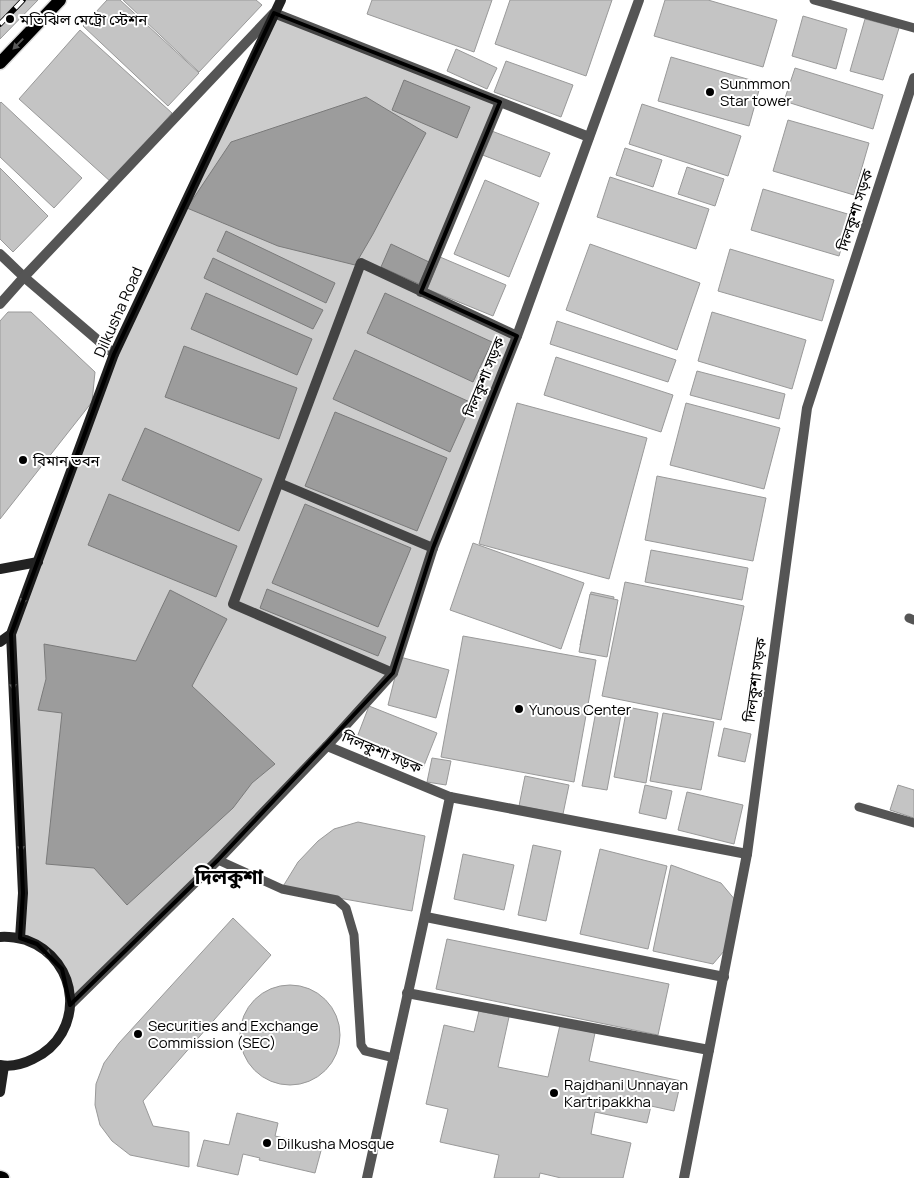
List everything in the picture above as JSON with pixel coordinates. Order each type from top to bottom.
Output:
[{"type":"main road","points":[[0,63],[60,0]]},
{"type":"main road","name":"Dilkusha Road","points":[[11,634],[114,354],[281,0]]},
{"type":"main road","points":[[0,569],[38,562]]},
{"type":"main road","points":[[0,642],[11,634]]},
{"type":"main road","points":[[11,634],[23,894],[20,938]]},
{"type":"main road","points":[[0,937],[20,938],[37,944],[51,955],[62,970],[69,986],[70,1005],[66,1024],[56,1042],[41,1055],[23,1064],[2,1066],[0,1092]]},
{"type":"street","name":"দিলকুশা সড়ক","points":[[70,1005],[218,860],[327,746],[393,673],[433,548],[516,336],[639,0]]},
{"type":"street","points":[[0,304],[274,13],[589,137]]},
{"type":"street","name":"দিলকুশা সড়ক","points":[[684,1178],[747,854],[807,408],[914,78]]},
{"type":"street","points":[[421,292],[500,102]]},
{"type":"street","points":[[0,254],[114,354]]},
{"type":"street","points":[[393,673],[234,604],[361,263],[516,336]]},
{"type":"street","points":[[279,483],[433,548]]},
{"type":"street","name":"দিলকুশা সড়ক","points":[[327,746],[450,797],[747,854]]},
{"type":"street","points":[[368,1178],[407,993],[426,916],[450,797]]},
{"type":"street","points":[[426,916],[724,977]]},
{"type":"street","points":[[407,993],[710,1050]]},
{"type":"lane","points":[[814,0],[914,28]]},
{"type":"lane","points":[[860,807],[914,823]]},
{"type":"lane","points":[[218,860],[282,889],[337,900],[346,908],[354,935],[361,1045],[366,1051],[394,1058]]},
{"type":"highlighted area","points":[[274,13],[500,102],[421,292],[517,336],[433,548],[393,673],[218,860],[70,1005],[62,969],[37,944],[20,938],[23,893],[11,634],[114,354]]},
{"type":"building","name":"মতিঝিল মেট্রো স্টেশন","points":[[0,0],[38,0],[0,39]]},
{"type":"building","points":[[107,0],[120,0],[199,73],[168,106],[83,26]]},
{"type":"building","points":[[123,0],[256,0],[262,5],[199,72]]},
{"type":"building","points":[[372,0],[492,0],[474,52],[367,14]]},
{"type":"building","points":[[510,0],[612,0],[586,76],[495,44]]},
{"type":"building","points":[[665,0],[708,0],[777,20],[763,67],[654,36]]},
{"type":"building","points":[[803,16],[847,29],[836,69],[792,56]]},
{"type":"building","points":[[865,19],[899,28],[883,80],[850,71]]},
{"type":"building","points":[[80,30],[172,113],[111,182],[19,99]]},
{"type":"building","points":[[456,49],[497,68],[487,89],[447,71]]},
{"type":"building","name":"Sunmmon Star tower","points":[[671,57],[761,83],[749,126],[658,101]]},
{"type":"building","points":[[506,61],[573,85],[561,117],[494,92]]},
{"type":"building","points":[[795,68],[883,95],[873,129],[784,101]]},
{"type":"building","points":[[404,80],[470,107],[457,138],[392,110]]},
{"type":"building","points":[[366,97],[426,133],[355,265],[278,246],[187,208],[231,142]]},
{"type":"building","points":[[1,102],[82,178],[54,208],[0,157]]},
{"type":"building","points":[[642,104],[741,136],[728,176],[629,144]]},
{"type":"building","points":[[788,120],[869,143],[854,195],[773,171]]},
{"type":"building","points":[[489,130],[550,153],[540,177],[480,154]]},
{"type":"building","points":[[625,148],[662,160],[653,187],[616,175]]},
{"type":"building","points":[[687,167],[724,179],[715,206],[678,194]]},
{"type":"building","points":[[0,168],[48,216],[13,252],[0,239]]},
{"type":"building","points":[[610,177],[709,209],[696,249],[597,217]]},
{"type":"building","points":[[485,180],[539,203],[509,277],[454,254]]},
{"type":"building","points":[[763,189],[851,215],[839,256],[751,230]]},
{"type":"building","points":[[226,231],[335,283],[326,303],[217,251]]},
{"type":"building","points":[[391,244],[429,262],[419,284],[381,267]]},
{"type":"building","points":[[590,244],[700,283],[677,350],[566,310]]},
{"type":"building","points":[[730,249],[834,280],[822,321],[718,291]]},
{"type":"building","points":[[440,257],[506,285],[493,316],[427,289]]},
{"type":"building","points":[[213,258],[323,310],[313,329],[204,278]]},
{"type":"building","points":[[206,293],[312,339],[297,375],[191,329]]},
{"type":"building","points":[[385,293],[492,342],[473,382],[367,333]]},
{"type":"building","name":"বিমান ভবন","points":[[8,312],[31,312],[95,372],[92,402],[0,519],[0,321]]},
{"type":"building","points":[[712,312],[806,340],[792,389],[698,361]]},
{"type":"building","points":[[557,321],[676,360],[668,382],[550,344]]},
{"type":"building","points":[[184,346],[297,388],[279,439],[165,397]]},
{"type":"building","points":[[355,350],[472,403],[450,452],[333,399]]},
{"type":"building","points":[[556,357],[673,395],[661,432],[544,395]]},
{"type":"building","points":[[697,371],[785,394],[779,419],[690,395]]},
{"type":"building","points":[[517,403],[647,438],[609,579],[479,544]]},
{"type":"building","points":[[686,403],[780,428],[764,489],[670,465]]},
{"type":"building","points":[[335,412],[447,458],[417,531],[305,486]]},
{"type":"building","points":[[145,428],[262,479],[239,531],[122,480]]},
{"type":"building","points":[[657,476],[766,498],[753,561],[645,540]]},
{"type":"building","points":[[109,494],[237,546],[216,597],[88,545]]},
{"type":"building","points":[[305,504],[411,548],[378,627],[272,583]]},
{"type":"building","points":[[473,543],[584,583],[561,649],[450,610]]},
{"type":"building","points":[[651,550],[748,568],[742,600],[645,582]]},
{"type":"building","points":[[625,582],[744,606],[721,720],[602,696]]},
{"type":"building","points":[[267,589],[386,637],[378,656],[260,608]]},
{"type":"building","points":[[170,590],[227,619],[192,686],[275,764],[252,783],[233,808],[127,905],[94,868],[46,864],[62,713],[38,710],[46,679],[44,644],[136,661]]},
{"type":"building","points":[[591,592],[614,597],[602,650],[580,645]]},
{"type":"building","points":[[590,594],[618,600],[607,657],[579,652]]},
{"type":"building","name":"Yunous Center","points":[[463,636],[596,660],[574,782],[441,757]]},
{"type":"building","points":[[400,657],[449,670],[436,718],[388,705]]},
{"type":"building","points":[[369,706],[437,733],[423,768],[356,740]]},
{"type":"building","points":[[627,707],[658,713],[646,783],[614,777]]},
{"type":"building","points":[[596,711],[621,715],[607,790],[582,786]]},
{"type":"building","points":[[663,713],[714,722],[701,790],[650,781]]},
{"type":"building","points":[[724,728],[751,734],[745,762],[718,756]]},
{"type":"building","points":[[432,758],[451,761],[446,785],[427,782]]},
{"type":"building","points":[[525,776],[569,785],[563,814],[519,806]]},
{"type":"building","points":[[645,785],[672,791],[666,819],[639,813]]},
{"type":"building","points":[[898,785],[914,790],[914,818],[890,810]]},
{"type":"building","points":[[687,792],[743,805],[734,844],[678,830]]},
{"type":"building","points":[[358,822],[425,836],[412,911],[282,888],[298,862],[318,841],[334,829]]},
{"type":"building","points":[[533,845],[561,851],[546,921],[518,915]]},
{"type":"building","points":[[600,849],[667,866],[648,949],[580,934]]},
{"type":"building","points":[[463,854],[514,865],[504,910],[454,899]]},
{"type":"building","points":[[671,865],[721,883],[736,901],[724,951],[713,964],[653,951]]},
{"type":"building","points":[[233,918],[271,955],[143,1101],[153,1126],[189,1132],[189,1167],[130,1155],[112,1141],[100,1125],[95,1105],[96,1084],[104,1063],[119,1043]]},
{"type":"building","points":[[447,939],[669,984],[658,1035],[436,989]]},
{"type":"building","points":[[290,985],[309,989],[325,1000],[336,1016],[340,1035],[336,1054],[325,1070],[309,1081],[290,1085],[271,1081],[255,1070],[244,1054],[240,1035],[244,1016],[255,1000],[271,989]]},
{"type":"building","name":"Rajdhani Unnayan Kartripakkha","points":[[479,1011],[509,1017],[498,1067],[548,1077],[560,1025],[595,1033],[589,1061],[681,1081],[674,1111],[651,1106],[647,1123],[595,1112],[591,1134],[631,1143],[623,1178],[561,1178],[540,1173],[539,1178],[494,1178],[499,1155],[440,1142],[448,1109],[426,1104],[444,1025],[474,1032]]},
{"type":"building","name":"Dilkusha Mosque","points":[[237,1113],[278,1123],[275,1136],[322,1147],[315,1173],[259,1160],[260,1158],[243,1154],[238,1175],[197,1166],[204,1140],[229,1145]]},
{"type":"railway","points":[[0,24],[23,0]]},
{"type":"place","name":"মতিঝিল মেট্রো স্টেশন","points":[[10,19]]},
{"type":"place","name":"Sunmmon Star tower","points":[[710,92]]},
{"type":"place","name":"বিমান ভবন","points":[[23,460]]},
{"type":"place","name":"Yunous Center","points":[[519,709]]},
{"type":"place","name":"Securities and Exchange Commission (SEC)","points":[[138,1034]]},
{"type":"place","name":"Rajdhani Unnayan Kartripakkha","points":[[554,1093]]},
{"type":"place","name":"Dilkusha Mosque","points":[[267,1143]]},
{"type":"district","name":"দিলকুশা","points":[[229,876]]}]
